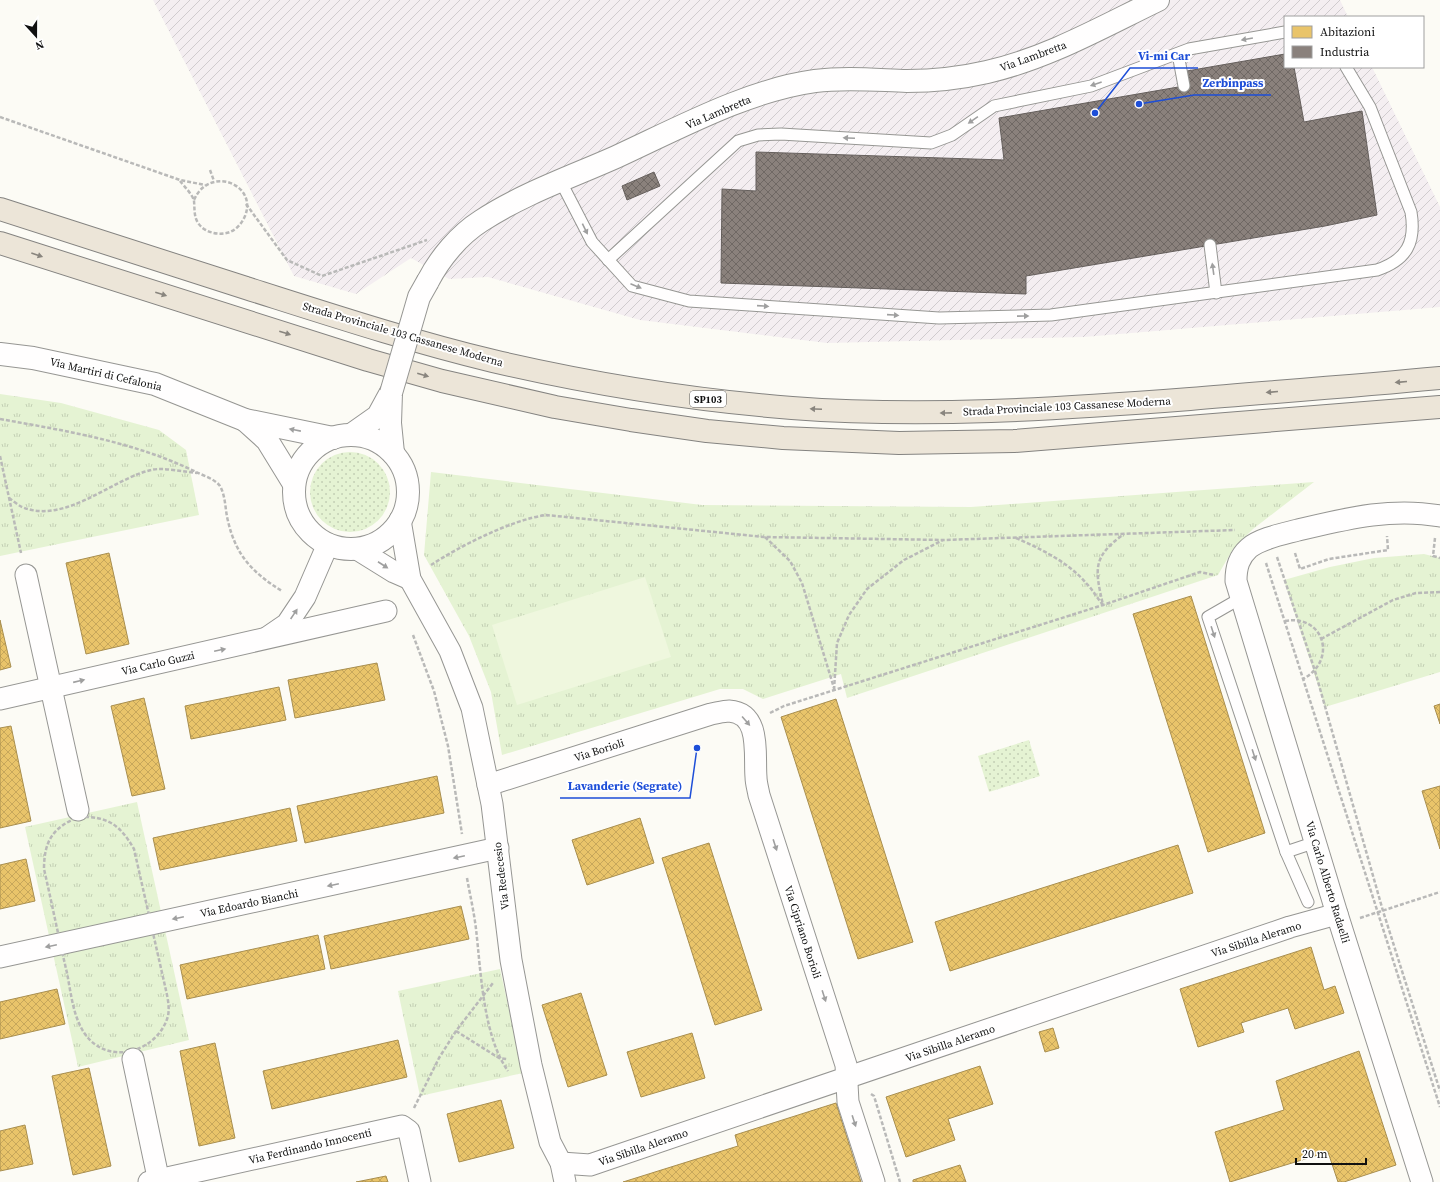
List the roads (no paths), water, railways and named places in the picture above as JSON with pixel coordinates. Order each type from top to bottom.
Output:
[{"type":"highway","name":"Strada Provinciale 103 Cassanese Moderna","points":[[0,209],[382,331],[455,351],[567,377],[717,401],[793,408],[868,412],[945,413],[1021,411],[1440,378]]},
{"type":"highway","points":[[0,242],[361,357],[442,381],[555,407],[631,420],[707,430],[783,438],[899,443],[1014,441],[1440,407]]},
{"type":"street","name":"Via Lambretta","points":[[342,436],[378,416],[390,393],[419,297],[436,266],[457,241],[480,221],[498,211],[565,188],[731,105],[775,89],[813,81],[832,79],[924,80],[958,78],[987,72],[1023,62],[1062,47],[1158,0]]},
{"type":"street","name":"Via Martiri di Cefalonia","points":[[0,348],[33,358],[155,384],[245,420],[342,436]]},
{"type":"street","name":"Via Martiri di Cefalonia","points":[[0,354],[33,358]]},
{"type":"street","name":"Via Lambretta","points":[[390,393],[390,423],[393,454]]},
{"type":"street","name":"Via Martiri di Cefalonia","points":[[245,420],[267,440],[294,484]]},
{"type":"street","points":[[342,436],[374,440],[393,454],[403,470],[407,482],[407,501],[400,520],[392,532],[378,542],[357,549],[341,548],[328,544],[310,532],[302,521],[294,503],[294,484],[300,466],[308,454],[322,442],[342,436]]},
{"type":"street","points":[[1238,589],[1239,559],[1251,547],[1260,542],[1305,528],[1375,514],[1405,512],[1438,524]]},
{"type":"street","name":"Via Redecesio","points":[[400,520],[410,579],[442,635],[458,668],[472,708],[488,785],[498,848],[511,960],[531,1065],[550,1142],[563,1173]]},
{"type":"street","name":"Via Carlo Guzzi","points":[[265,640],[287,624],[305,597],[328,544]]},
{"type":"street","points":[[357,549],[394,572],[410,579]]},
{"type":"street","points":[[26,575],[78,810]]},
{"type":"street","name":"Via Carlo Alberto Radaelli","points":[[1238,589],[1339,919],[1422,1182]]},
{"type":"street","name":"Via Carlo Guzzi","points":[[0,699],[265,640],[386,611]]},
{"type":"street","name":"Via Borioli","points":[[488,785],[711,714],[729,711],[743,716],[749,723]]},
{"type":"street","name":"Via Cipriano Borioli","points":[[749,723],[756,745],[756,776],[759,795],[846,1065],[848,1102],[874,1182]]},
{"type":"street","name":"Via Edoardo Bianchi","points":[[0,957],[498,848]]},
{"type":"street","name":"Via Sibilla Aleramo","points":[[563,1173],[846,1079],[1290,927],[1339,919]]},
{"type":"street","name":"Via Ferdinando Innocenti","points":[[132,1059],[156,1181],[399,1126],[406,1127],[409,1131],[420,1182]]},
{"type":"lane","points":[[608,260],[738,141],[758,136],[781,134],[931,143],[952,135],[994,106],[1091,86],[1189,50],[1284,32]]},
{"type":"lane","points":[[1178,54],[1184,86]]},
{"type":"lane","points":[[565,188],[592,242],[632,286],[689,301],[939,318],[1051,315],[1377,270],[1389,266],[1399,259],[1407,249],[1412,238],[1413,226],[1411,212],[1370,106],[1347,68]]},
{"type":"lane","points":[[1210,245],[1216,293]]},
{"type":"lane","points":[[1238,589],[1208,617],[1286,852],[1308,902]]},
{"type":"lane","points":[[1286,852],[1316,842]]},
{"type":"place","name":"Zerbinpass","points":[[1139,104]]},
{"type":"place","name":"Vi-mi Car","points":[[1095,113]]},
{"type":"place","name":"Lavanderie (Segrate)","points":[[697,748]]}]
